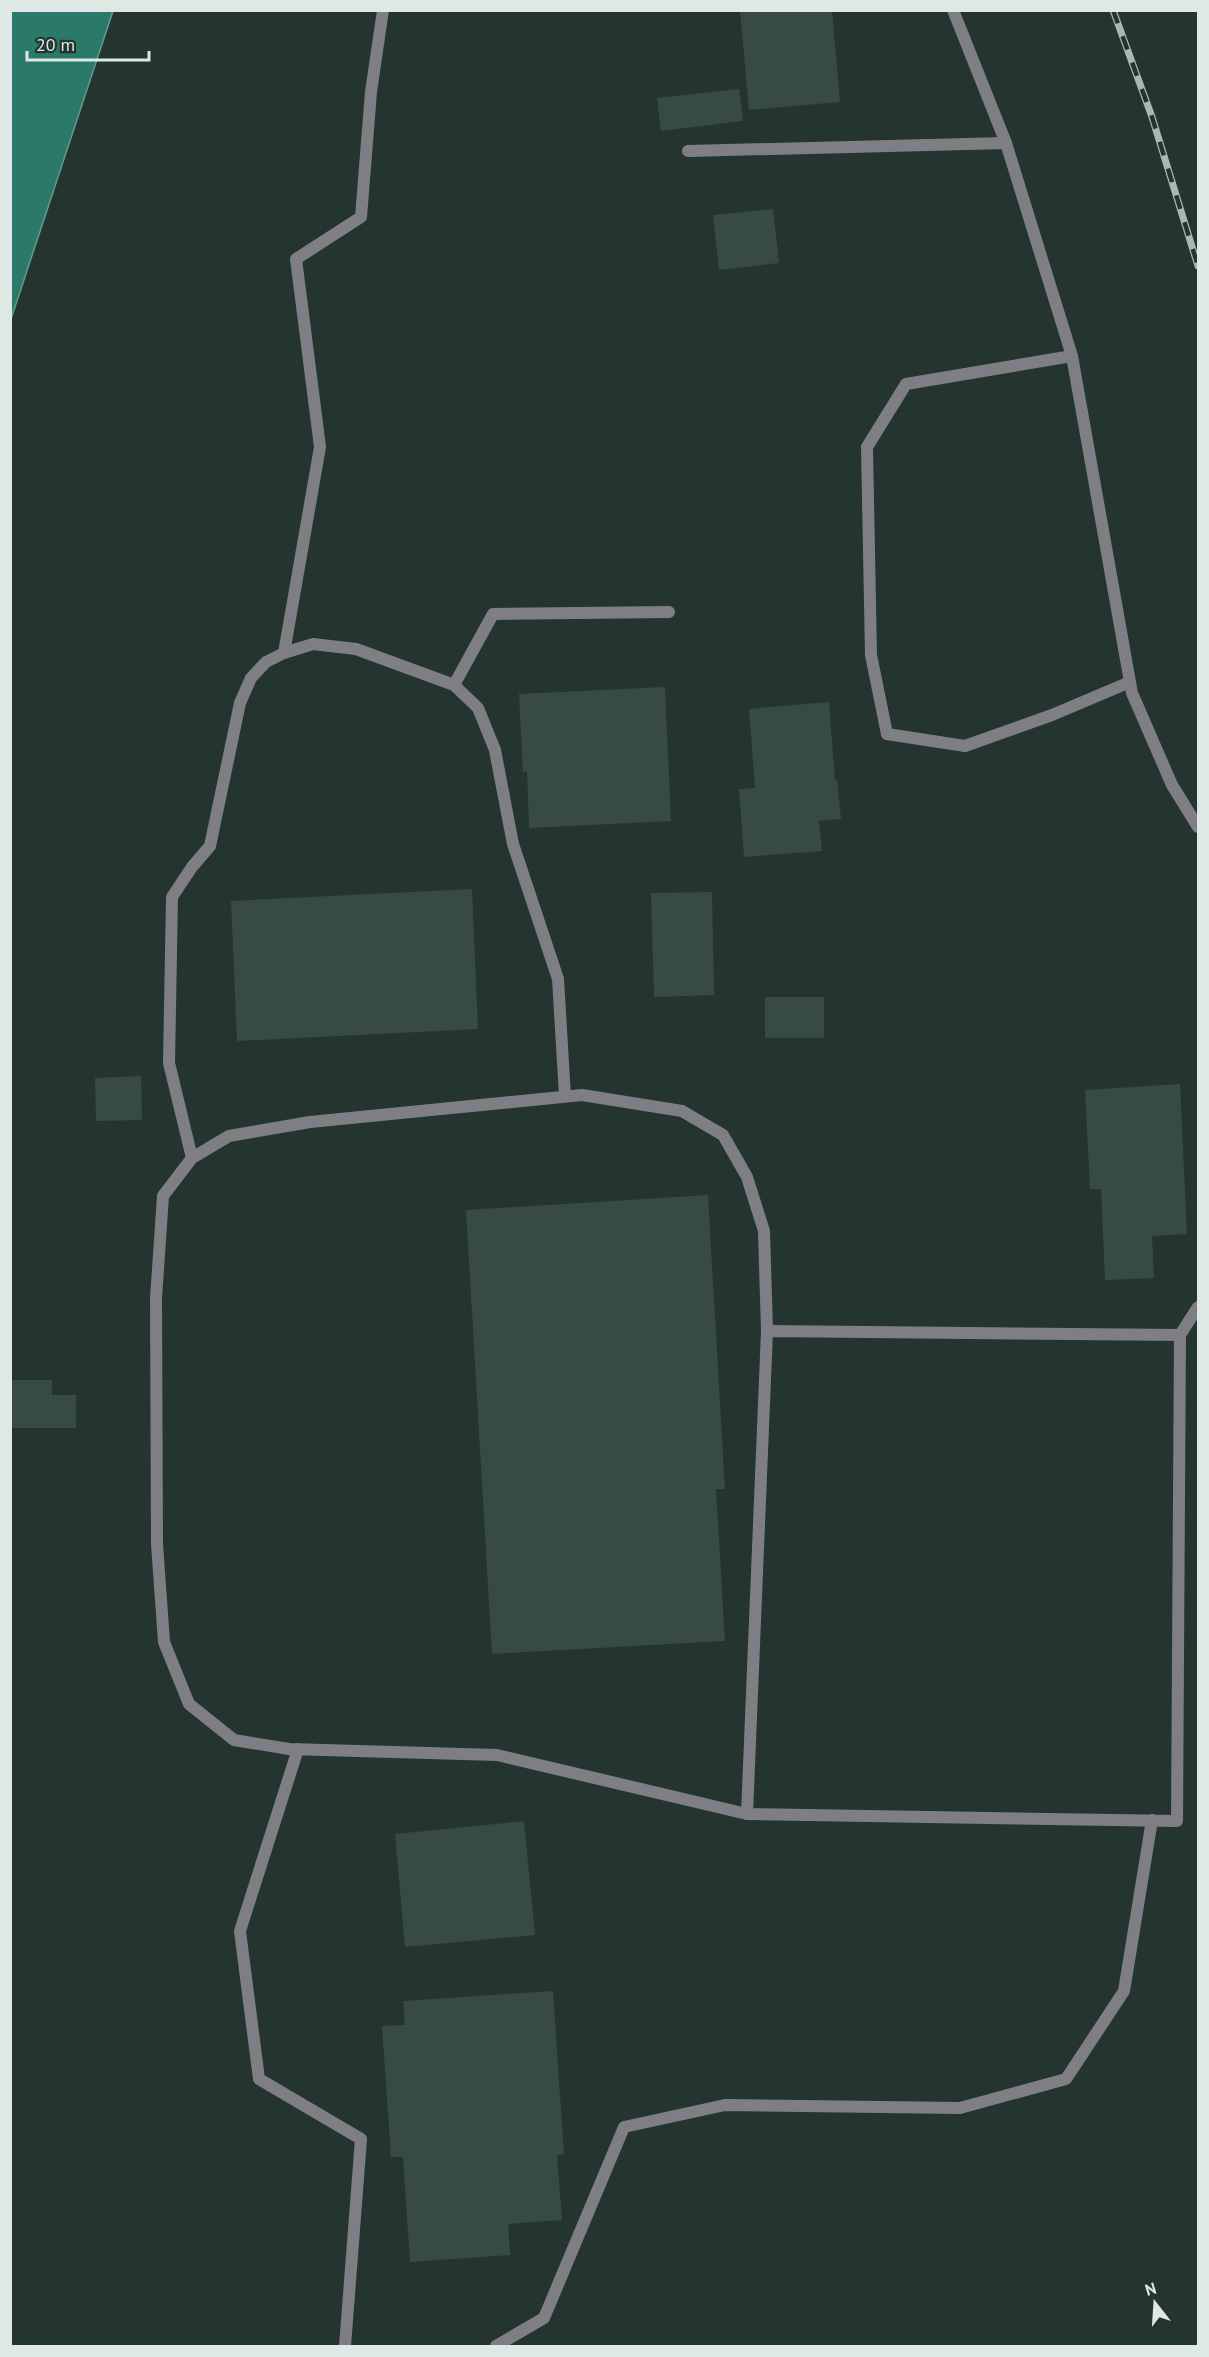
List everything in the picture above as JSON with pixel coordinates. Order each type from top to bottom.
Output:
[{"type":"lane","points":[[285,652],[320,447],[296,259],[361,218],[371,92],[383,10]]},
{"type":"lane","points":[[953,10],[1006,143],[1072,356],[1132,693],[1172,785],[1198,827]]},
{"type":"lane","points":[[688,151],[1006,143]]},
{"type":"lane","points":[[1072,356],[906,384],[867,447],[871,655],[887,734],[965,746],[1052,715],[1130,682]]},
{"type":"lane","points":[[454,685],[493,614],[669,612]]},
{"type":"lane","points":[[192,1158],[169,1063],[172,897],[192,867],[210,846],[240,703],[251,678],[266,662],[285,652],[312,644],[356,649],[454,685],[478,708],[495,750],[513,843],[558,979],[566,1096]]},
{"type":"lane","points":[[747,1814],[767,1331],[764,1230],[747,1177],[723,1135],[682,1112],[582,1095],[310,1122],[229,1136],[192,1158],[163,1196],[156,1298],[158,1544],[164,1642],[189,1704],[234,1740],[298,1749],[497,1755],[747,1814],[1177,1821],[1180,1335],[1198,1307]]},
{"type":"lane","points":[[767,1331],[1180,1335]]},
{"type":"lane","points":[[298,1749],[240,1931],[259,2079],[362,2139],[345,2346]]},
{"type":"lane","points":[[496,2346],[544,2318],[624,2127],[725,2105],[960,2108],[1066,2079],[1124,1991],[1152,1820]]},
{"type":"shaded area","points":[[10,11],[113,11],[11,319]]},
{"type":"building","points":[[740,10],[832,10],[840,102],[749,110]]},
{"type":"building","points":[[739,89],[743,121],[661,131],[657,98]]},
{"type":"building","points":[[773,209],[779,263],[719,270],[713,215]]},
{"type":"building","points":[[665,687],[671,821],[529,828],[527,771],[523,772],[519,694]]},
{"type":"building","points":[[829,702],[835,780],[837,780],[841,819],[819,821],[822,851],[744,857],[739,789],[755,788],[749,709]]},
{"type":"building","points":[[472,889],[478,1029],[237,1041],[231,901]]},
{"type":"building","points":[[712,892],[714,995],[654,997],[651,893]]},
{"type":"building","points":[[765,997],[824,997],[824,1038],[765,1038]]},
{"type":"building","points":[[141,1076],[142,1120],[96,1121],[95,1078]]},
{"type":"building","points":[[1180,1084],[1187,1234],[1152,1236],[1154,1278],[1105,1280],[1101,1189],[1090,1189],[1085,1090]]},
{"type":"building","points":[[708,1195],[725,1489],[716,1489],[725,1641],[492,1654],[466,1210]]},
{"type":"building","points":[[10,1380],[52,1380],[52,1395],[76,1395],[76,1428],[10,1428]]},
{"type":"building","points":[[524,1821],[535,1935],[405,1947],[395,1834]]},
{"type":"building","points":[[553,1991],[564,2155],[557,2155],[562,2220],[508,2224],[510,2255],[410,2262],[403,2157],[391,2157],[382,2026],[405,2025],[403,2001]]},
{"type":"railway","points":[[1113,10],[1152,117],[1198,266]]}]
